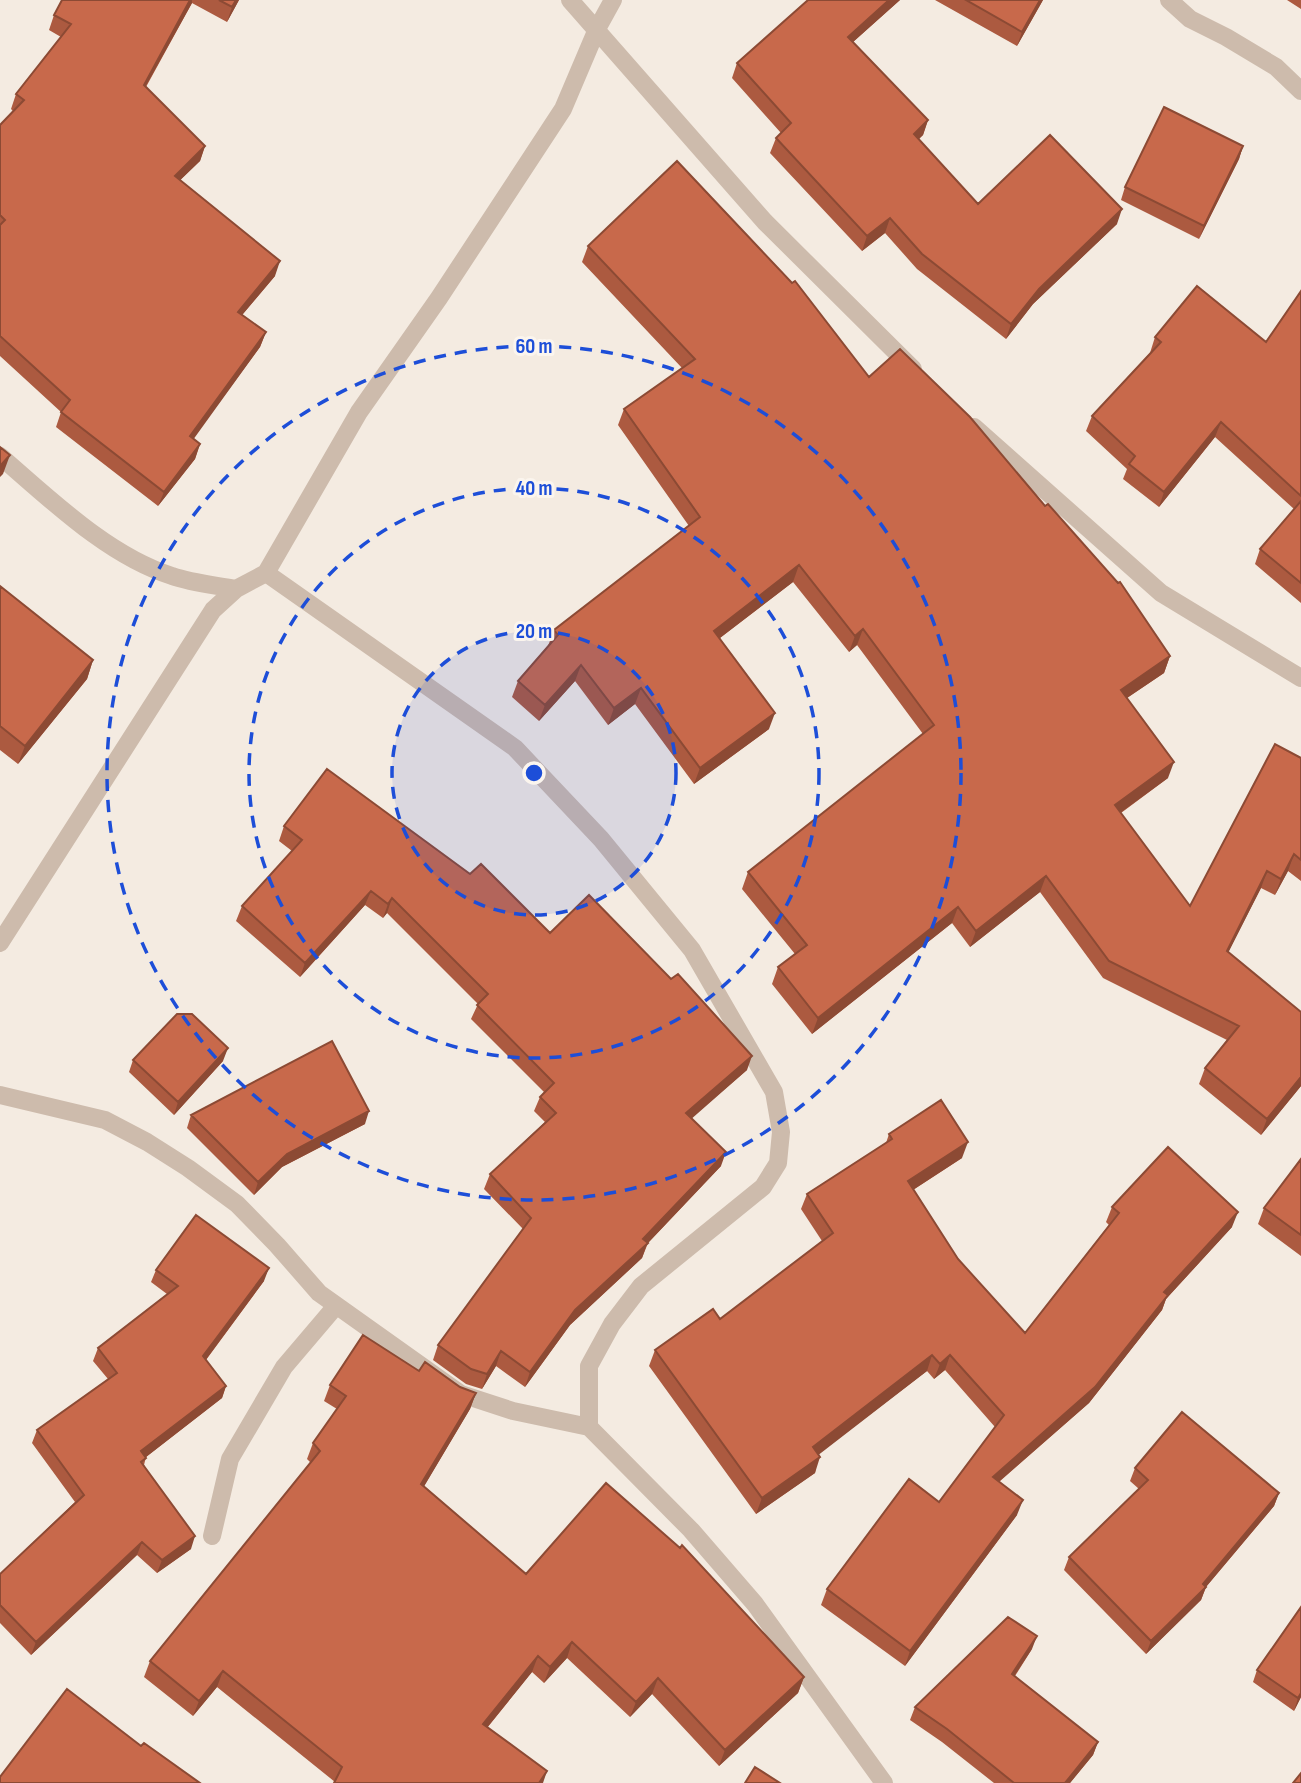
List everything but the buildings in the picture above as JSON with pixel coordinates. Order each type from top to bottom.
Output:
[{"type":"street","points":[[570,0],[765,222],[922,378]]},
{"type":"street","points":[[0,943],[213,610],[236,589],[266,573],[359,412],[439,298],[564,109],[597,29],[613,0]]},
{"type":"street","points":[[1169,0],[1191,19],[1276,67],[1301,91]]},
{"type":"street","points":[[962,416],[1161,593],[1301,678]]},
{"type":"street","points":[[0,456],[58,506],[123,554],[172,576],[236,589]]},
{"type":"street","points":[[266,573],[515,748],[601,839],[692,950],[774,1092],[781,1132],[778,1163],[763,1187],[641,1286],[612,1324],[589,1366],[589,1427]]},
{"type":"street","points":[[0,1095],[104,1120],[147,1142],[188,1168],[237,1204],[335,1307],[461,1394],[513,1411],[589,1427],[691,1530],[755,1604],[884,1783]]},
{"type":"street","points":[[212,1536],[230,1459],[284,1367],[335,1307]]}]
